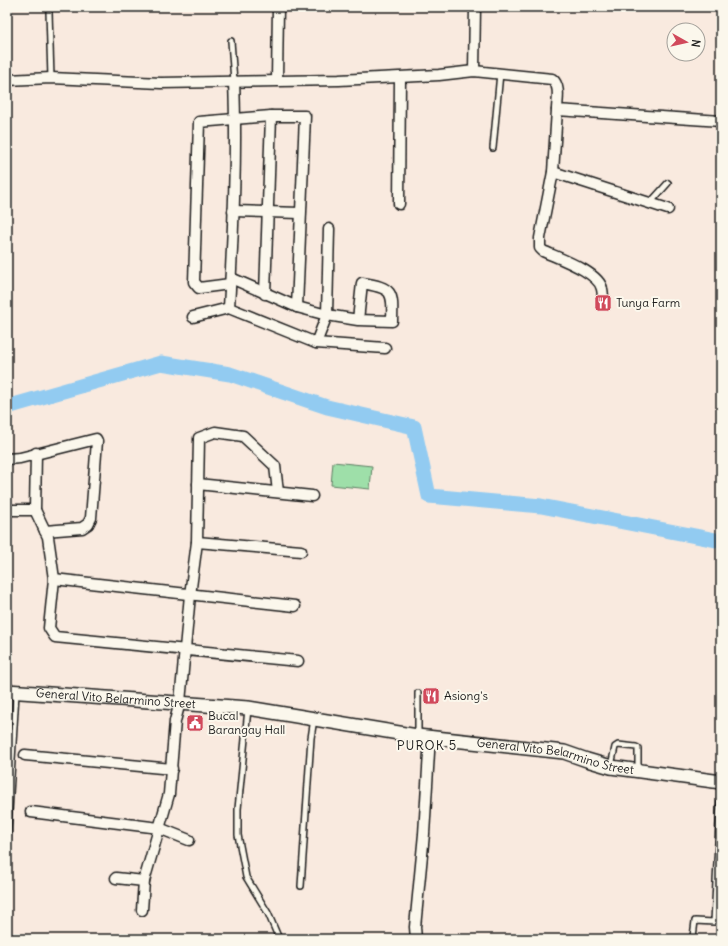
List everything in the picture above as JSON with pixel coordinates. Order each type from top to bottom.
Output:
[{"type":"street","points":[[277,80],[278,7]]},
{"type":"street","points":[[474,71],[475,7]]},
{"type":"street","points":[[7,80],[51,78],[161,83],[400,78],[439,76],[474,71],[552,79],[556,82],[558,88],[553,172],[540,238],[540,248],[543,251],[588,272],[597,279],[602,288],[603,302]]},
{"type":"street","points":[[399,204],[400,78]]},
{"type":"street","points":[[229,308],[233,211],[235,119],[234,81]]},
{"type":"street","points":[[557,110],[721,121]]},
{"type":"street","points":[[265,294],[267,212],[272,116]]},
{"type":"street","points":[[297,307],[305,116],[272,116],[200,122],[194,282],[199,288],[231,281],[297,307],[327,315],[358,320],[392,322],[393,299],[387,290],[376,285],[362,283],[358,320]]},
{"type":"street","points":[[553,172],[668,209]]},
{"type":"street","points":[[233,211],[300,213]]},
{"type":"street","points":[[316,342],[327,315],[329,229]]},
{"type":"street","points":[[193,318],[229,308],[316,342],[385,348]]},
{"type":"street","points":[[142,910],[144,881],[169,794],[175,721],[180,702],[196,542],[198,438],[215,432],[243,436],[276,466],[278,492]]},
{"type":"street","points":[[7,459],[20,458],[96,439],[91,518],[88,524],[82,528],[45,531]]},
{"type":"street","points":[[36,453],[35,510],[48,537],[54,579],[49,628],[55,636],[298,661]]},
{"type":"street","points":[[198,484],[312,496]]},
{"type":"street","points":[[7,510],[35,510]]},
{"type":"street","points":[[196,542],[301,551]]},
{"type":"street","points":[[54,579],[295,606]]},
{"type":"street","name":"General Vito Belarmino Street","points":[[11,692],[180,702],[248,708],[424,736],[564,752],[611,767],[721,782]]},
{"type":"street","points":[[416,939],[415,927],[424,834],[424,736]]},
{"type":"street","points":[[25,755],[172,769]]},
{"type":"street","points":[[31,812],[159,828],[189,840]]},
{"type":"street","points":[[116,878],[144,881]]},
{"type":"lane","points":[[49,12],[51,78]]},
{"type":"lane","points":[[231,41],[234,81]]},
{"type":"lane","points":[[493,148],[500,73]]},
{"type":"lane","points":[[650,204],[668,183]]},
{"type":"lane","points":[[7,845],[11,692]]},
{"type":"lane","points":[[418,693],[424,736]]},
{"type":"lane","points":[[248,708],[238,809],[238,835],[246,877],[268,913],[279,939]]},
{"type":"lane","points":[[301,886],[311,738],[314,718]]},
{"type":"lane","points":[[611,767],[615,747],[618,745],[636,747],[639,751],[638,771]]},
{"type":"lane","points":[[693,937],[696,921],[714,922],[721,782]]},
{"type":"green space","points":[[333,462],[372,466],[370,489],[331,485]]},
{"type":"waterway","points":[[7,407],[161,363],[230,374],[327,407],[414,427],[429,496],[541,506],[721,541]]},
{"type":"place","name":"Tunya Farm","points":[[603,303]]},
{"type":"place","name":"Asiong's","points":[[431,696]]},
{"type":"place","name":"Bucal Barangay Hall","points":[[195,723]]},
{"type":"district","name":"PUROK 5","points":[[427,745]]}]
